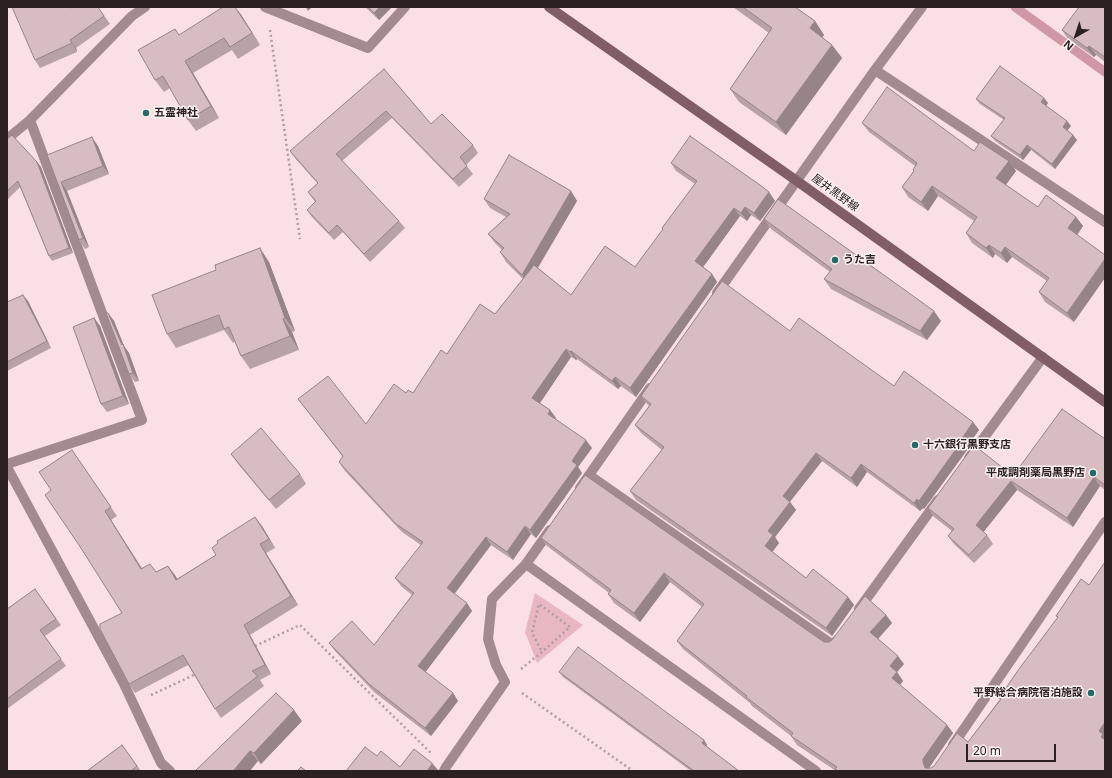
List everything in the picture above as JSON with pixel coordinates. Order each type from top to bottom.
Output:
[{"type":"main road","name":"屋井黒野線","points":[[549,7],[797,181],[1105,402]]},
{"type":"street","points":[[7,139],[30,120],[132,16],[145,7]]},
{"type":"street","points":[[266,8],[368,48],[406,7]]},
{"type":"street","points":[[711,302],[875,70],[922,7]]},
{"type":"street","points":[[875,70],[1105,222]]},
{"type":"street","points":[[30,120],[142,420],[7,466],[124,684],[161,763],[170,771]]},
{"type":"street","points":[[964,466],[1043,357]]},
{"type":"street","points":[[575,494],[657,379]]},
{"type":"street","points":[[589,475],[833,645],[842,633]]},
{"type":"street","points":[[852,620],[945,491]]},
{"type":"street","points":[[445,769],[505,682],[496,665],[488,639],[492,599],[526,564],[558,520]]},
{"type":"street","points":[[948,751],[1105,522]]},
{"type":"street","points":[[526,564],[816,771]]},
{"type":"path","points":[[266,8],[300,239]]},
{"type":"path","points":[[542,652],[532,633],[539,604],[570,627],[542,652],[505,682],[633,771]]},
{"type":"path","points":[[252,648],[300,625],[445,769]]},
{"type":"path","points":[[133,703],[203,671]]},
{"type":"shaded area","points":[[535,593],[583,625],[537,663],[525,632]]},
{"type":"building","points":[[12,7],[98,7],[104,16],[70,40],[72,43],[35,60]]},
{"type":"building","points":[[223,7],[235,7],[252,33],[230,47],[224,38],[185,61],[211,106],[188,120],[163,76],[155,80],[138,50],[175,29],[179,35]]},
{"type":"building","points":[[368,7],[380,7],[374,13]]},
{"type":"building","points":[[743,7],[795,7],[815,21],[810,28],[832,45],[776,122],[730,89],[772,28]]},
{"type":"building","points":[[1079,7],[1105,7],[1105,57],[1089,46],[1087,48],[1062,30]]},
{"type":"building","points":[[1000,66],[1044,98],[1041,102],[1067,121],[1063,127],[1073,135],[1052,164],[1027,145],[1020,155],[991,136],[1005,118],[976,99]]},
{"type":"building","points":[[384,69],[431,124],[442,114],[473,145],[460,157],[467,166],[453,179],[386,111],[336,154],[399,221],[364,254],[337,225],[329,233],[307,210],[316,201],[308,192],[318,183],[290,151]]},
{"type":"building","points":[[887,87],[974,151],[980,142],[1009,161],[996,178],[1038,207],[1046,195],[1076,217],[1068,228],[1105,255],[1105,259],[1067,313],[1039,292],[1049,278],[1005,247],[1001,253],[989,245],[986,248],[966,233],[977,217],[932,186],[921,202],[902,187],[914,171],[913,170],[917,163],[862,123]]},
{"type":"building","points":[[12,135],[37,162],[69,248],[49,256],[18,181],[7,191],[7,139]]},
{"type":"building","points":[[690,136],[769,192],[754,213],[745,207],[741,213],[734,208],[695,261],[712,274],[630,388],[615,377],[612,381],[571,351],[570,352],[566,349],[532,398],[550,410],[548,414],[586,440],[572,461],[577,465],[530,530],[525,526],[507,552],[486,537],[447,588],[467,603],[418,666],[453,693],[425,728],[369,684],[329,643],[352,621],[374,645],[414,593],[395,578],[423,542],[396,524],[339,462],[343,456],[298,399],[328,376],[366,424],[394,384],[406,393],[408,390],[413,393],[441,350],[447,354],[480,304],[495,314],[534,265],[571,295],[605,246],[635,267],[697,181],[671,163]]},
{"type":"building","points":[[92,137],[103,166],[61,182],[83,238],[79,240],[47,155]]},
{"type":"building","points":[[509,155],[571,191],[522,275],[500,252],[504,248],[488,234],[510,214],[484,199]]},
{"type":"building","name":"うた吉","points":[[778,199],[934,311],[920,331],[824,279],[832,269],[764,219]]},
{"type":"building","points":[[260,248],[290,336],[241,356],[229,327],[224,329],[219,315],[167,334],[152,295],[216,270],[215,265]]},
{"type":"building","points":[[722,281],[790,331],[799,318],[894,386],[904,371],[973,422],[963,437],[964,438],[919,501],[917,499],[914,503],[861,464],[851,478],[816,453],[783,496],[790,502],[768,531],[773,535],[765,546],[806,578],[813,569],[848,597],[826,628],[630,491],[664,447],[635,425],[651,404],[641,396]]},
{"type":"building","points":[[23,295],[47,341],[7,362],[7,302]]},
{"type":"building","points":[[106,313],[108,313],[122,345],[123,344],[133,373],[129,374]]},
{"type":"building","points":[[94,318],[123,396],[101,404],[73,327]]},
{"type":"building","points":[[1062,409],[1105,439],[1105,485],[1094,477],[1067,518],[1011,481],[976,525],[987,535],[969,555],[948,536],[954,529],[928,508],[974,445],[1013,476]]},
{"type":"building","points":[[261,428],[300,474],[269,500],[231,454]]},
{"type":"building","points":[[72,450],[111,507],[105,511],[141,569],[150,564],[156,572],[168,566],[176,580],[216,555],[212,548],[218,543],[217,541],[255,517],[269,539],[260,544],[291,596],[244,625],[265,665],[252,671],[258,676],[215,709],[183,655],[129,684],[100,629],[100,624],[122,613],[45,495],[51,490],[39,472]]},
{"type":"building","points":[[585,475],[824,642],[829,642],[832,640],[865,596],[886,615],[870,632],[898,656],[890,666],[897,672],[892,678],[947,725],[923,759],[925,768],[931,768],[934,766],[957,733],[968,742],[1001,699],[999,698],[1019,669],[1058,617],[1056,616],[1081,579],[1089,585],[1105,562],[1105,722],[1099,731],[1103,734],[1101,737],[1105,740],[1105,771],[838,771],[835,769],[837,767],[791,736],[793,733],[677,641],[704,604],[664,573],[634,613],[608,594],[611,590],[541,538]]},
{"type":"building","points":[[35,589],[56,619],[40,630],[61,659],[7,699],[7,609]]},
{"type":"building","points":[[578,647],[704,740],[702,743],[739,771],[694,771],[559,672]]},
{"type":"building","points":[[276,693],[294,710],[254,753],[250,751],[233,771],[195,771]]},
{"type":"building","points":[[122,745],[137,766],[131,771],[87,771]]},
{"type":"building","points":[[365,747],[377,756],[381,751],[400,767],[414,749],[432,764],[427,771],[346,771]]},
{"type":"building","points":[[301,767],[306,771],[297,771]]},
{"type":"waterway","points":[[1015,7],[1105,72]]},
{"type":"place","name":"五霊神社","points":[[146,113]]},
{"type":"place","name":"うた吉","points":[[835,260]]},
{"type":"place","name":"十六銀行黒野支店","points":[[915,445]]},
{"type":"place","name":"平成調剤薬局黒野店","points":[[1093,473]]},
{"type":"place","name":"平野総合病院宿泊施設","points":[[1091,693]]}]
